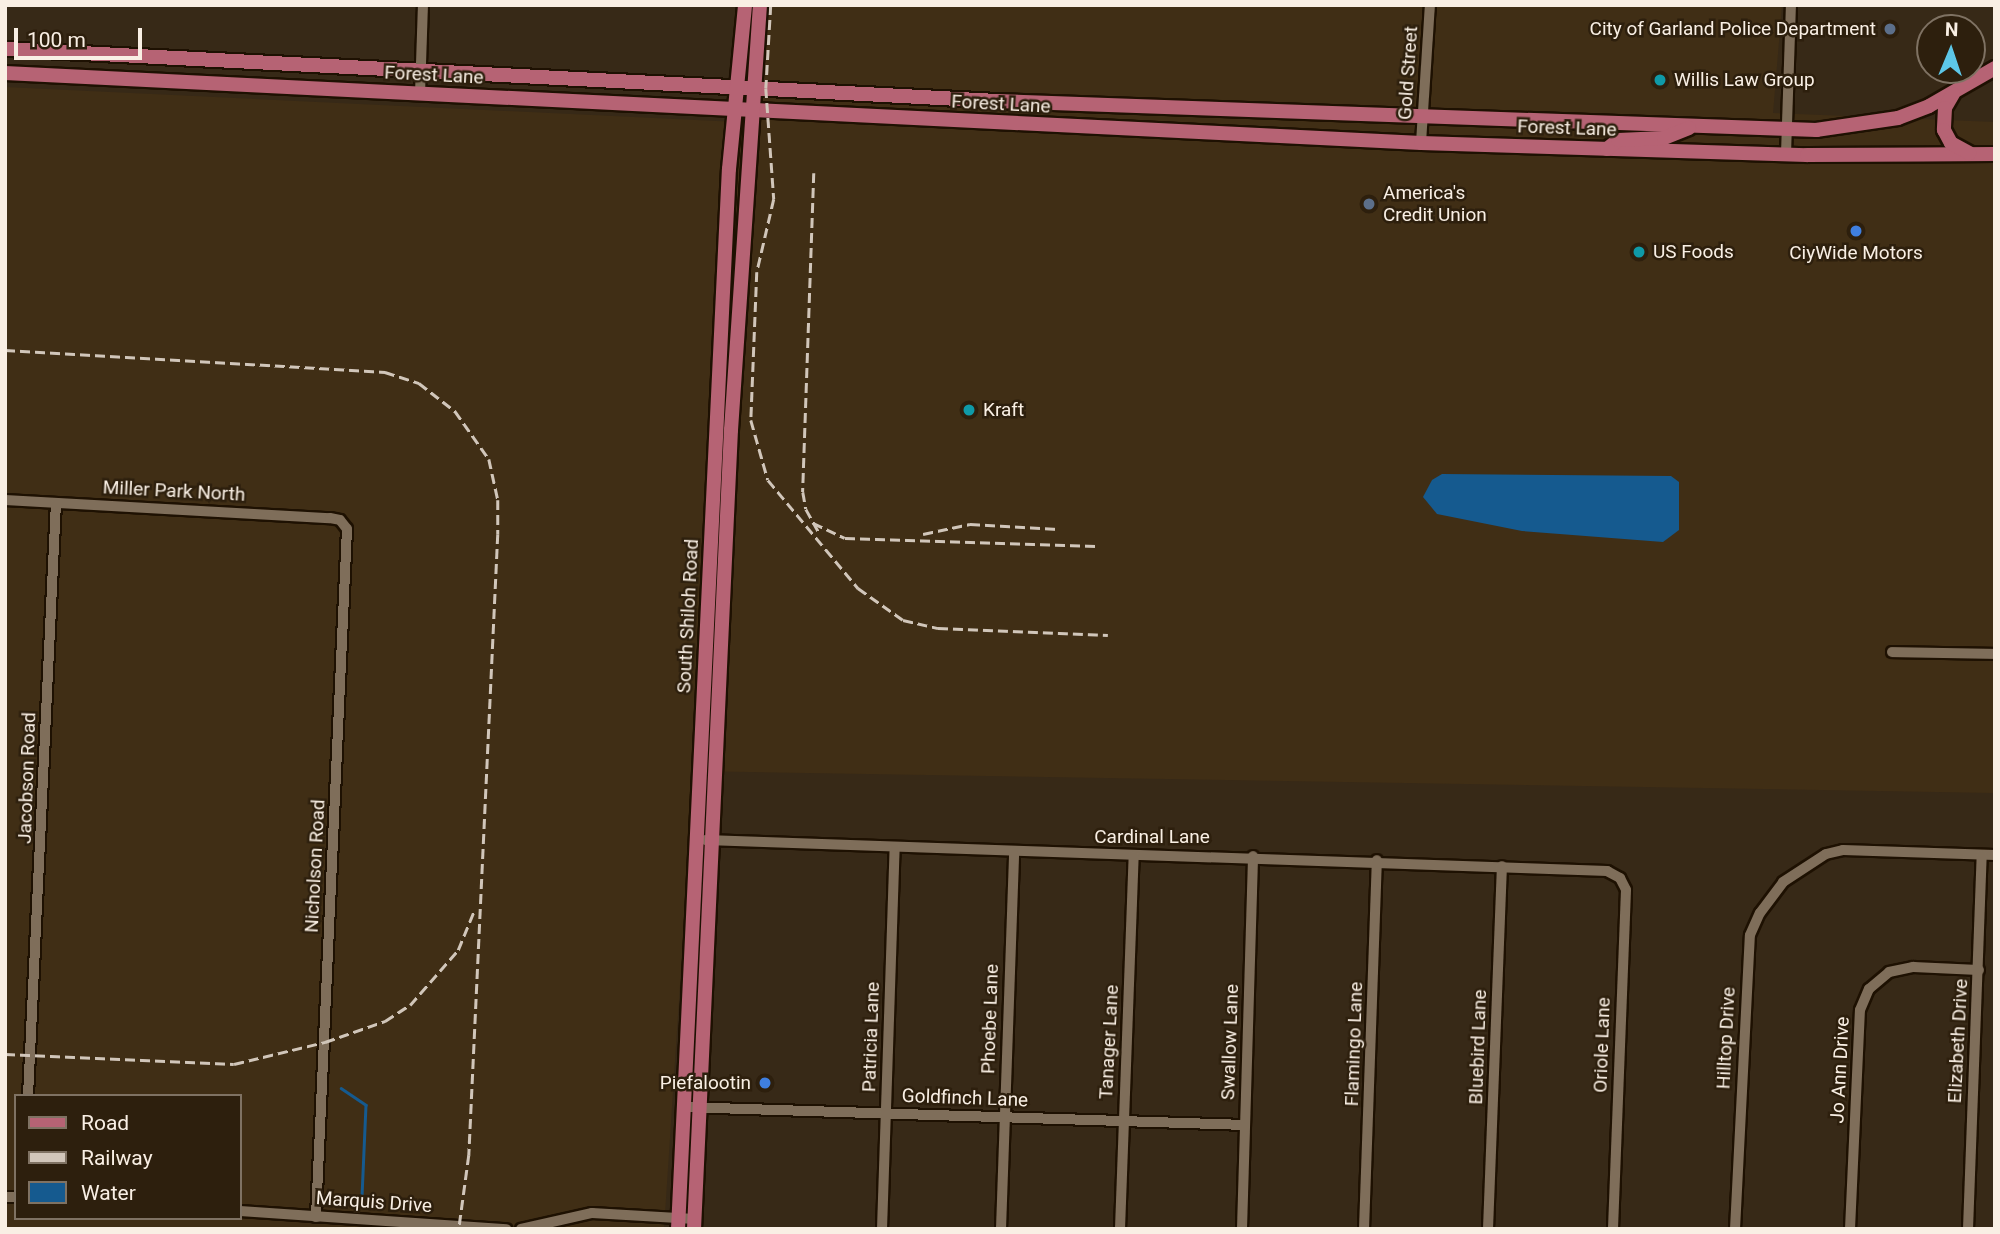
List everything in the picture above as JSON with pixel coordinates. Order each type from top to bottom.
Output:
[{"type":"main road","name":"South Shiloh Road","points":[[694,1224],[704,840],[734,111],[745,5]]},
{"type":"main road","name":"South Shiloh Road","points":[[678,1224],[683,1107],[704,840],[760,5]]},
{"type":"main road","name":"Forest Lane","points":[[5,48],[754,88],[1421,119],[1816,130],[1879,122],[1954,93],[1995,68]]},
{"type":"main road","points":[[66,76],[68,52]]},
{"type":"main road","points":[[295,87],[296,64]]},
{"type":"main road","name":"Forest Lane","points":[[5,73],[751,112],[1421,143],[1786,154],[1995,154]]},
{"type":"main road","points":[[1954,93],[1945,108],[1944,130],[1951,143],[1973,155]]},
{"type":"main road","points":[[1607,149],[1618,140],[1664,138],[1694,126]]},
{"type":"street","points":[[420,94],[423,5]]},
{"type":"street","name":"Gold Street","points":[[1421,143],[1430,5]]},
{"type":"street","points":[[1786,154],[1791,5]]},
{"type":"street","name":"Miller Park North","points":[[5,500],[341,520]]},
{"type":"street","name":"Jacobson Road","points":[[28,1094],[56,503]]},
{"type":"street","name":"Nicholson Road","points":[[316,1217],[348,557],[346,529],[341,520]]},
{"type":"street","points":[[1892,652],[1995,654]]},
{"type":"street","name":"Cardinal Lane","points":[[704,840],[1134,856],[1377,860],[1607,871]]},
{"type":"street","name":"Patricia Lane","points":[[881,1229],[895,847]]},
{"type":"street","name":"Hilltop Drive","points":[[1735,1229],[1750,934],[1783,882],[1812,859],[1843,850],[1982,855]]},
{"type":"street","name":"Phoebe Lane","points":[[1001,1229],[1014,852]]},
{"type":"street","points":[[1982,855],[1995,855]]},
{"type":"street","name":"Elizabeth Drive","points":[[1968,1229],[1982,855]]},
{"type":"street","name":"Tanager Lane","points":[[1120,1229],[1134,856]]},
{"type":"street","name":"Swallow Lane","points":[[1242,1229],[1253,856]]},
{"type":"street","name":"Flamingo Lane","points":[[1364,1229],[1377,860]]},
{"type":"street","name":"Bluebird Lane","points":[[1488,1229],[1503,866]]},
{"type":"street","name":"Oriole Lane","points":[[1607,871],[1620,878],[1626,890],[1613,1229]]},
{"type":"street","name":"Jo Ann Drive","points":[[1850,1229],[1860,1010],[1869,989],[1889,972],[1913,967],[1979,970]]},
{"type":"street","name":"Goldfinch Lane","points":[[683,1107],[1245,1125]]},
{"type":"street","name":"Marquis Drive","points":[[242,1210],[506,1229]]},
{"type":"street","points":[[521,1229],[592,1213],[694,1224]]},
{"type":"shaded area","points":[[766,5],[1782,5],[1773,113],[1995,122],[1995,793],[694,771],[664,1229],[5,1229],[5,87],[758,123]]},
{"type":"water","points":[[1442,474],[1671,476],[1679,482],[1679,530],[1663,542],[1522,531],[1437,514],[1423,497],[1432,480]]},
{"type":"waterway","points":[[341,1088],[366,1105],[362,1196]]},
{"type":"railway","points":[[771,5],[766,88],[774,199],[757,272],[751,420],[768,480],[858,588],[903,620],[938,628],[1108,635]]},
{"type":"railway","points":[[814,173],[803,492],[806,509],[820,534]]},
{"type":"railway","points":[[5,350],[385,372],[419,383],[455,411],[489,459],[498,500],[498,534],[469,1155],[459,1229]]},
{"type":"railway","points":[[813,523],[845,538],[1096,546]]},
{"type":"railway","points":[[923,534],[970,524],[1058,529]]},
{"type":"railway","points":[[5,1054],[234,1064],[325,1042],[385,1021],[410,1005],[458,950],[474,911]]},
{"type":"place","name":"City of Garland Police Department","points":[[1890,29]]},
{"type":"place","name":"Willis Law Group","points":[[1660,80]]},
{"type":"place","name":"America's Credit Union","points":[[1369,204]]},
{"type":"place","name":"CiyWide Motors","points":[[1856,231]]},
{"type":"place","name":"US Foods","points":[[1639,252]]},
{"type":"place","name":"Kraft","points":[[969,410]]},
{"type":"place","name":"Piefalootin","points":[[765,1083]]}]
